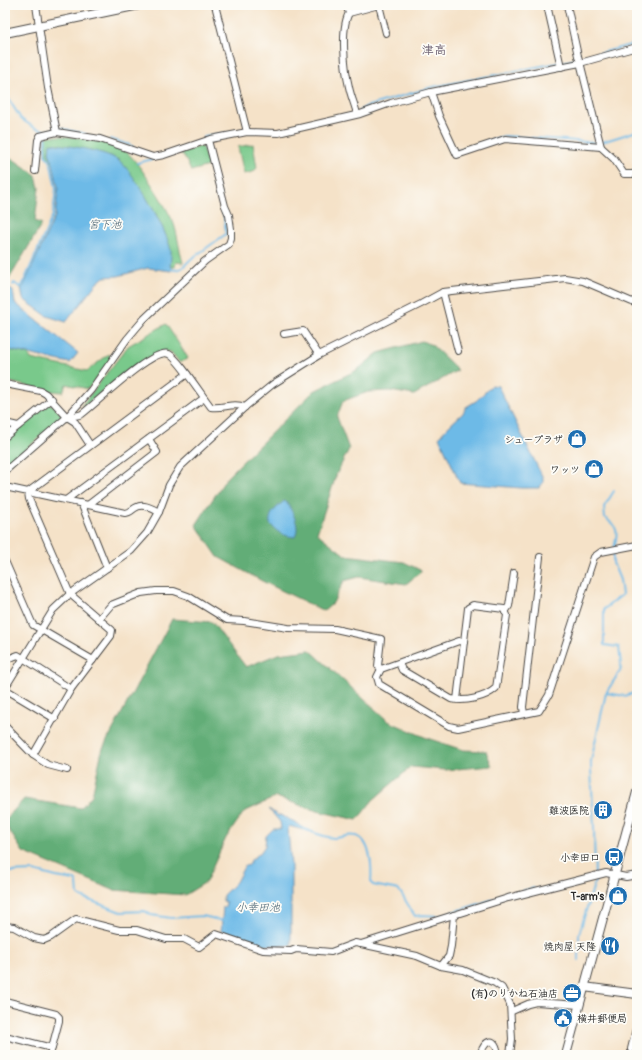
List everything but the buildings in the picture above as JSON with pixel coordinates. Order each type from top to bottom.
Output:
[{"type":"street","points":[[36,5],[48,88],[56,130]]},
{"type":"street","points":[[5,33],[139,5]]},
{"type":"street","points":[[215,5],[247,130]]},
{"type":"street","points":[[346,5],[349,13],[346,19],[344,50],[348,87],[357,113]]},
{"type":"street","points":[[547,5],[560,64]]},
{"type":"street","points":[[567,5],[601,147]]},
{"type":"street","points":[[349,13],[379,6],[386,33]]},
{"type":"street","points":[[35,171],[38,140],[40,136],[56,130],[100,139],[153,157],[164,155],[205,140],[247,130],[278,133],[431,92],[637,47]]},
{"type":"street","points":[[431,92],[439,116],[457,155],[505,139],[601,147],[614,159],[622,173],[635,175]]},
{"type":"street","points":[[5,470],[67,417],[91,390],[127,339],[144,319],[205,261],[229,244],[231,229],[229,215],[205,140]]},
{"type":"street","points":[[55,719],[5,689],[52,610],[70,594],[131,551],[147,533],[159,512],[169,484],[180,467],[245,407],[273,384],[319,355],[442,292],[565,278],[583,281],[637,304]]},
{"type":"street","points":[[442,292],[458,351]]},
{"type":"street","points":[[284,334],[303,331],[319,355]]},
{"type":"street","points":[[67,417],[80,415],[138,367],[161,354],[167,353],[171,355],[187,374],[211,407],[216,408],[238,404],[245,407]]},
{"type":"street","points":[[28,492],[187,374]]},
{"type":"street","points":[[5,384],[46,394],[67,417],[75,422],[90,445]]},
{"type":"street","points":[[66,500],[204,398]]},
{"type":"street","points":[[5,437],[52,399]]},
{"type":"street","points":[[5,423],[18,426]]},
{"type":"street","points":[[88,505],[157,452],[148,439]]},
{"type":"street","points":[[5,487],[125,513],[130,513],[137,506],[142,505],[159,512]]},
{"type":"street","points":[[28,492],[29,499],[70,594],[112,630],[111,636],[72,689],[33,755]]},
{"type":"street","points":[[80,503],[107,568]]},
{"type":"street","points":[[464,642],[459,641],[381,669],[377,677],[379,684],[449,726],[458,728],[539,711],[549,695],[594,557],[601,552],[637,545]]},
{"type":"street","points":[[524,714],[523,707],[540,557]]},
{"type":"street","points":[[5,562],[33,625],[93,660]]},
{"type":"street","points":[[399,662],[402,670],[451,699],[463,700],[490,694],[496,688],[507,615],[506,612],[509,606],[514,573]]},
{"type":"street","points":[[99,619],[111,605],[141,593],[156,590],[174,591],[188,596],[227,620],[244,621],[288,628],[335,629],[381,639],[378,666],[381,669]]},
{"type":"street","points":[[457,700],[468,608],[473,605],[504,609],[506,612]]},
{"type":"street","points":[[5,660],[18,655],[72,689]]},
{"type":"street","points":[[5,726],[8,734],[33,755],[48,765],[68,770]]},
{"type":"street","points":[[566,1055],[637,792]]},
{"type":"street","points":[[361,944],[508,898],[606,873],[626,877],[637,875]]},
{"type":"street","points":[[441,966],[449,956],[454,914]]},
{"type":"street","points":[[5,926],[14,927],[34,938],[44,940],[52,937],[76,919],[119,930],[137,930],[166,939],[184,939],[199,947],[216,934],[263,950],[291,951],[296,949],[331,952],[355,943],[417,956],[441,966],[463,970],[502,988],[512,1011],[512,1039],[510,1055]]},
{"type":"street","points":[[584,987],[637,994]]},
{"type":"street","points":[[5,1001],[56,1014],[59,1017],[50,1055]]},
{"type":"street","points":[[512,1011],[536,1002],[579,1004]]},
{"type":"street","points":[[631,1049],[637,1025]]},
{"type":"street","points":[[5,1036],[52,1048]]},
{"type":"street","points":[[480,1055],[486,1042],[494,1042],[498,1055]]},
{"type":"green space","points":[[49,136],[98,141],[124,150],[130,155],[152,184],[171,217],[183,263],[176,262],[175,267],[170,267],[170,254],[167,239],[161,225],[145,197],[119,160],[103,153],[50,143],[49,153],[52,163],[46,154],[46,139]]},
{"type":"green space","points":[[253,144],[257,168],[253,172],[244,174],[238,147]]},
{"type":"green space","points":[[202,146],[208,166],[191,171],[184,156],[180,153]]},
{"type":"green space","points":[[5,156],[13,159],[36,175],[39,188],[35,221],[42,224],[8,281],[5,279]]},
{"type":"green space","points":[[166,324],[188,358],[180,363],[171,352],[161,352],[137,365],[83,407],[82,405],[128,346]]},
{"type":"green space","points":[[422,341],[432,345],[458,370],[414,395],[390,391],[368,392],[343,401],[337,417],[349,449],[337,473],[317,533],[345,555],[404,562],[422,571],[406,584],[359,577],[344,581],[333,603],[324,611],[262,581],[218,557],[196,525],[227,477],[314,391],[357,370],[378,353]]},
{"type":"green space","points":[[5,349],[28,354],[31,359],[87,371],[109,354],[112,358],[88,389],[66,384],[63,392],[50,391],[5,381]]},
{"type":"green space","points":[[48,404],[52,404],[62,415],[61,418],[5,468],[5,440]]},
{"type":"green space","points":[[172,619],[212,622],[246,667],[278,654],[310,650],[388,721],[427,738],[463,750],[486,751],[492,766],[445,770],[411,767],[373,800],[357,820],[317,811],[276,797],[244,812],[226,838],[206,882],[185,895],[113,890],[23,852],[5,824],[5,820],[24,799],[81,808],[92,795],[102,750]]},
{"type":"water","name":"宮下池","points":[[50,143],[95,151],[118,160],[125,166],[149,202],[164,230],[171,251],[171,271],[148,268],[118,276],[104,277],[96,284],[66,322],[47,316],[23,299],[21,288],[23,287],[55,216],[58,188],[49,153]]},
{"type":"water","points":[[5,285],[13,291],[15,303],[78,353],[70,363],[5,349]]},
{"type":"water","points":[[492,385],[498,386],[543,478],[543,483],[539,488],[460,483],[439,437],[463,413],[466,407],[476,401]]},
{"type":"water","points":[[284,501],[287,502],[295,519],[297,533],[295,537],[281,534],[270,524],[270,517],[276,508]]},
{"type":"water","name":"小幸田池","points":[[269,809],[279,816],[280,815],[297,823],[303,828],[303,830],[289,826],[288,829],[291,865],[291,945],[289,946],[263,945],[221,931],[223,907],[225,907],[226,902],[223,901],[223,895],[236,882],[245,865],[248,866],[251,862],[250,861],[260,853],[265,846],[266,836],[273,829],[281,829],[280,822]]},
{"type":"waterway","points":[[359,111],[365,107],[432,87],[583,58],[637,43]]},
{"type":"waterway","points":[[5,93],[21,119],[35,128],[46,131],[59,128],[86,134]]},
{"type":"waterway","points":[[602,142],[637,131]]},
{"type":"waterway","points":[[204,141],[204,136],[229,133]]},
{"type":"waterway","points":[[13,285],[14,283],[20,287],[22,286],[53,215],[56,188],[50,160],[45,155],[46,136]]},
{"type":"waterway","points":[[457,150],[459,151],[504,136],[597,143]]},
{"type":"waterway","points":[[110,139],[133,147]]},
{"type":"waterway","points":[[170,269],[175,270],[182,268],[191,259],[226,234],[224,216],[204,144]]},
{"type":"waterway","points":[[137,163],[153,159]]},
{"type":"waterway","points":[[614,491],[604,507],[605,518],[613,524],[617,534],[614,548]]},
{"type":"waterway","points":[[579,960],[579,934],[595,881],[591,761],[606,693],[620,671],[621,665],[619,647],[604,645],[604,609],[622,595],[620,580],[613,563],[613,552]]},
{"type":"waterway","points":[[606,693],[625,696],[637,692]]},
{"type":"waterway","points":[[301,828],[330,838],[356,836],[361,839],[370,856],[371,883],[373,885],[399,890],[415,916],[440,916],[501,897]]},
{"type":"waterway","points":[[8,872],[34,871],[75,880],[77,883],[78,895],[121,912],[145,911],[151,915],[171,918],[203,916],[223,921]]},
{"type":"waterway","points":[[522,891],[534,888]]},
{"type":"waterway","points":[[623,1055],[629,1051]]},
{"type":"place","name":"シュープラザ","points":[[577,439]]},
{"type":"place","name":"ワッツ","points":[[594,469]]},
{"type":"place","name":"難波医院","points":[[603,810]]},
{"type":"place","name":"小幸田口","points":[[614,857]]},
{"type":"place","name":"T-arm's","points":[[618,896]]},
{"type":"place","name":"焼肉屋 天隆","points":[[610,946]]},
{"type":"place","name":"(有)のりかね石油店","points":[[572,993]]},
{"type":"place","name":"横井郵便局","points":[[563,1018]]},
{"type":"district","name":"津高","points":[[434,50]]}]
